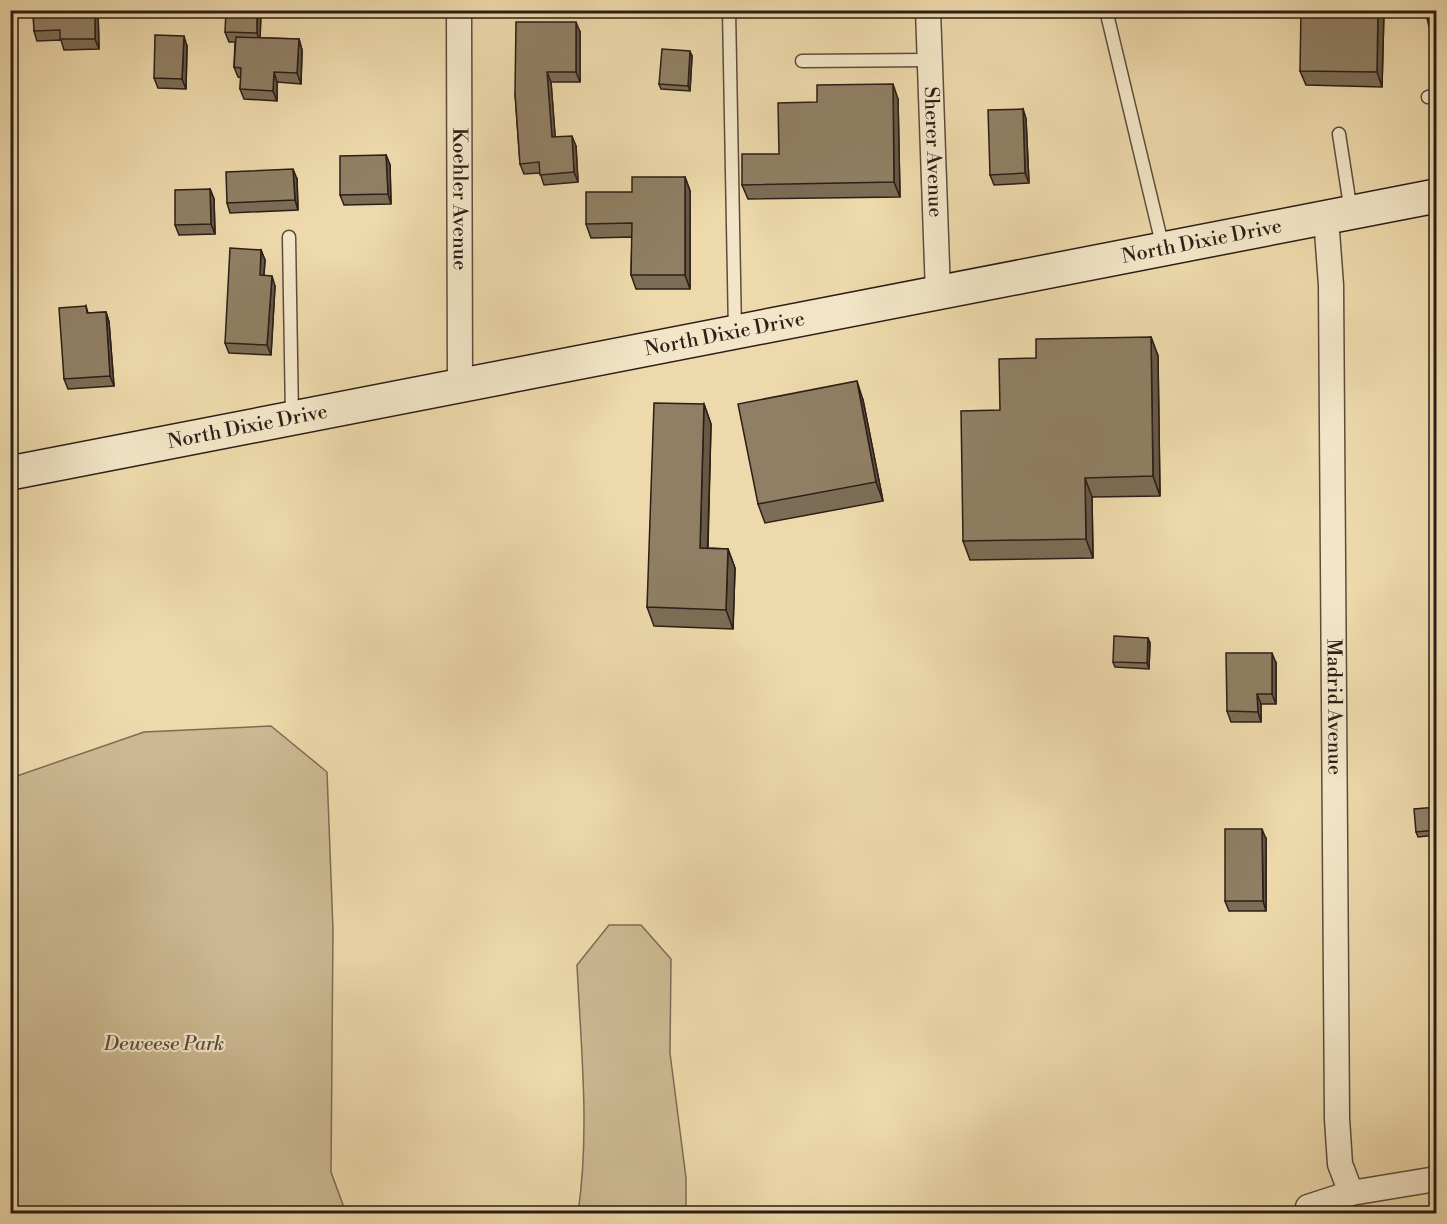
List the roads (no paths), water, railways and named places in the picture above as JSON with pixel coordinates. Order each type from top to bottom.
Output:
[{"type":"main road","name":"North Dixie Drive","points":[[10,473],[1437,196]]},
{"type":"street","name":"Koehler Avenue","points":[[459,10],[460,386]]},
{"type":"street","name":"Sherer Avenue","points":[[928,10],[938,294]]},
{"type":"street","name":"Madrid Avenue","points":[[1339,216],[1331,285],[1337,1119],[1340,1164],[1351,1193]]},
{"type":"street","points":[[1308,1208],[1351,1193],[1437,1179]]},
{"type":"lane","points":[[729,10],[735,333]]},
{"type":"lane","points":[[1106,10],[1163,249]]},
{"type":"lane","points":[[801,61],[929,60]]},
{"type":"lane","points":[[1339,135],[1339,216]]},
{"type":"lane","points":[[289,237],[292,418]]},
{"type":"park label","name":"Deweese Park","points":[[164,1044]]}]
